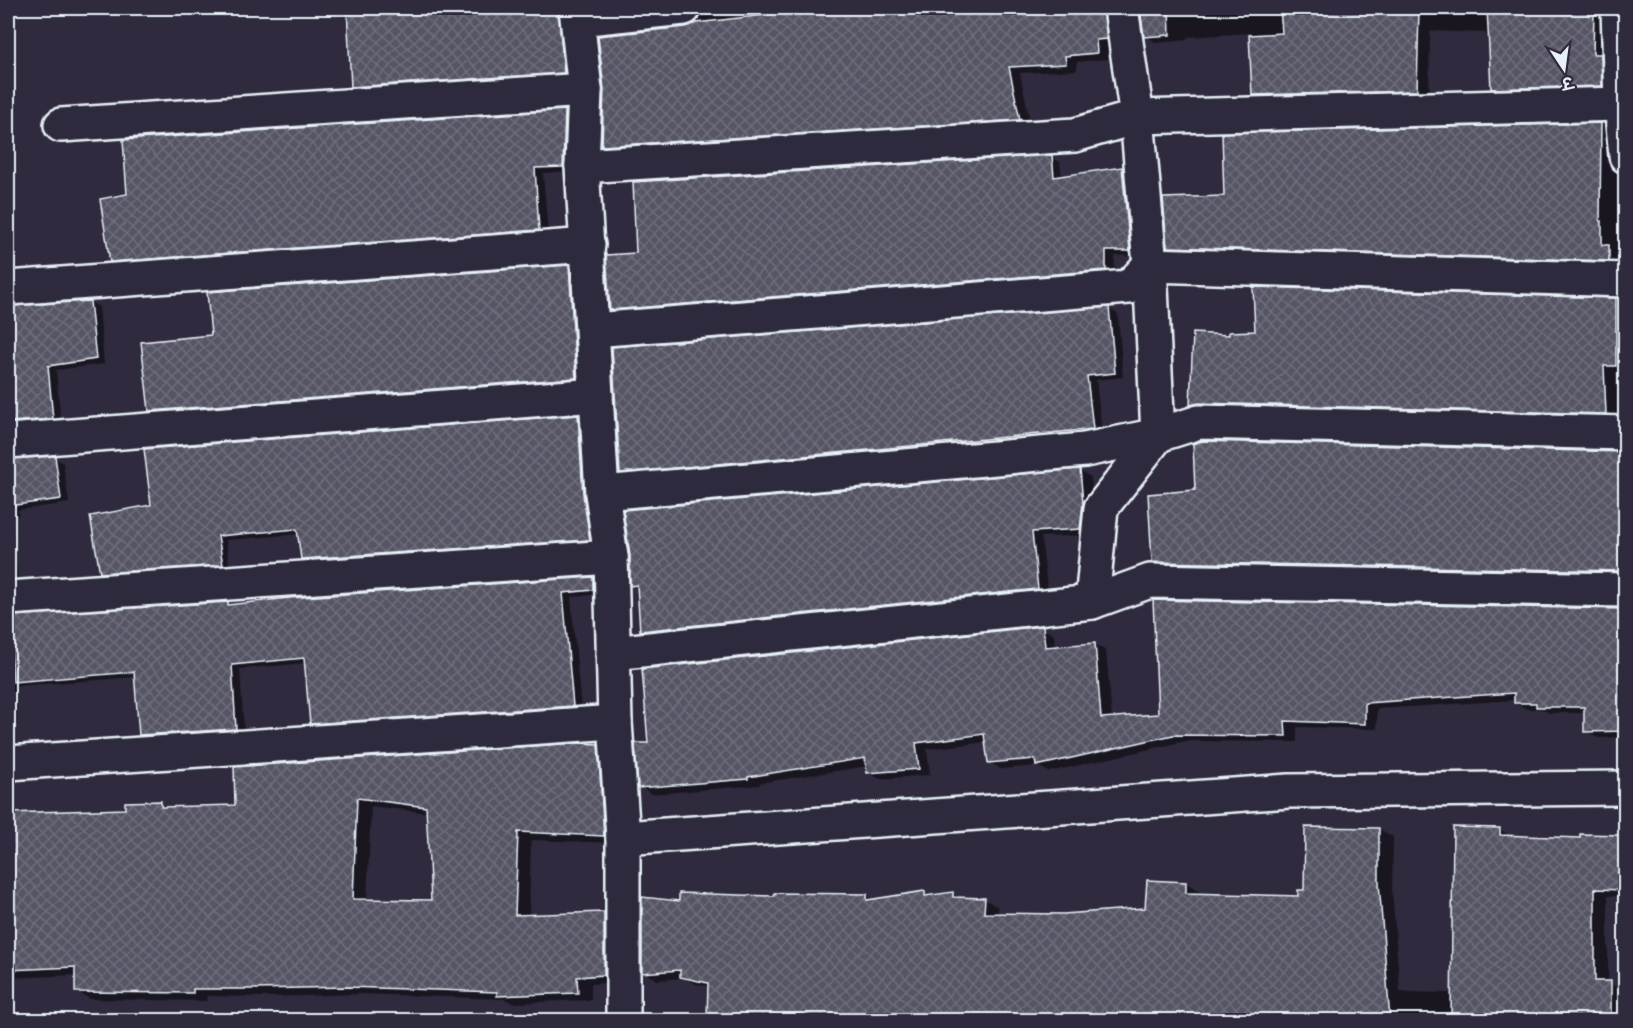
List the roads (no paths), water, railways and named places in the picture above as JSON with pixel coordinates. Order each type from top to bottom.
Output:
[{"type":"street","points":[[623,1020],[623,838],[615,722],[612,557],[602,493],[582,166],[585,90],[577,13],[684,8]]},
{"type":"street","points":[[1092,602],[1101,508],[1158,435],[1150,265],[1137,117],[1121,8]]},
{"type":"street","points":[[1618,8],[1621,104],[1626,156]]},
{"type":"street","points":[[61,125],[585,90]]},
{"type":"street","points":[[582,166],[1075,135],[1137,117],[1621,104]]},
{"type":"street","points":[[8,288],[588,245]]},
{"type":"street","points":[[593,330],[1129,287],[1150,265],[1626,280]]},
{"type":"street","points":[[8,441],[596,395]]},
{"type":"street","points":[[602,493],[1084,450],[1158,435],[1199,422],[1626,433]]},
{"type":"street","points":[[8,598],[612,557]]},
{"type":"street","points":[[613,653],[1092,602],[1150,581],[1626,590]]},
{"type":"street","points":[[8,763],[615,722]]},
{"type":"street","points":[[623,838],[1289,791],[1626,788]]}]
